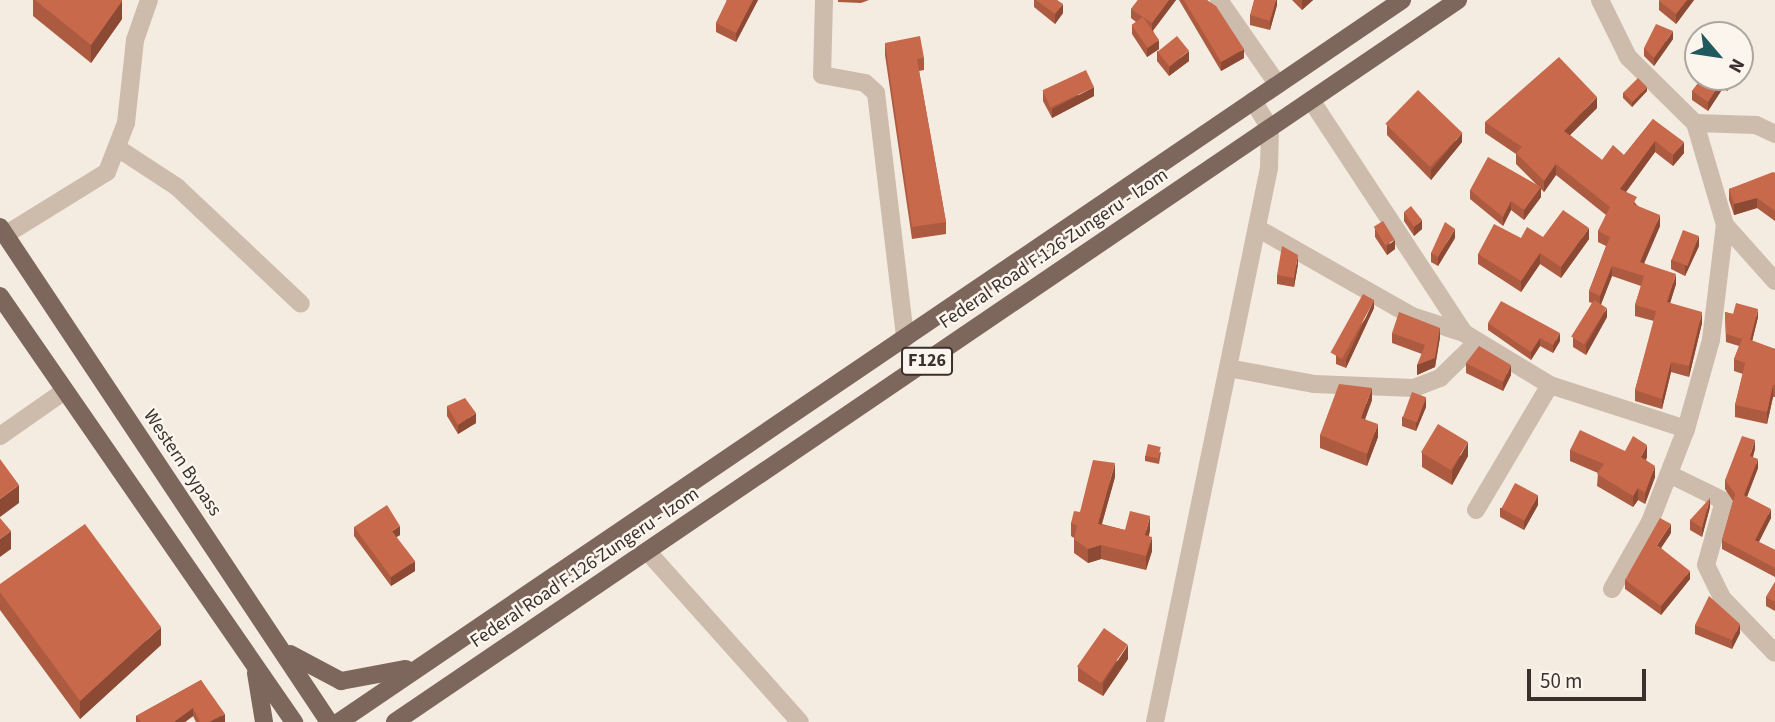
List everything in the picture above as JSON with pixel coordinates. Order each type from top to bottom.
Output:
[{"type":"main road","name":"Federal Road F.126 Zungeru - Izom","points":[[339,722],[1402,0]]},
{"type":"main road","name":"Federal Road F.126 Zungeru - Izom","points":[[395,722],[1458,0]]},
{"type":"main road","name":"Western Bypass","points":[[3,231],[329,722]]},
{"type":"main road","points":[[0,296],[63,392],[294,722]]},
{"type":"main road","points":[[275,641],[304,667],[341,681],[388,676],[435,657]]},
{"type":"main road","points":[[252,660],[264,722]]},
{"type":"street","points":[[3,231],[107,172],[119,149],[135,40],[149,0]]},
{"type":"street","points":[[824,0],[822,75],[865,83],[876,93],[905,338]]},
{"type":"street","points":[[1219,0],[1278,85]]},
{"type":"street","points":[[1600,0],[1628,57],[1696,123],[1725,225],[1711,340],[1686,429],[1669,474],[1612,589]]},
{"type":"street","points":[[1311,100],[1470,338]]},
{"type":"street","points":[[1154,722],[1257,228],[1270,128],[1253,101]]},
{"type":"street","points":[[1696,123],[1756,125],[1775,134]]},
{"type":"street","points":[[119,149],[177,187],[301,304]]},
{"type":"street","points":[[1725,225],[1775,281]]},
{"type":"street","points":[[1257,228],[1412,316],[1470,338],[1550,385],[1686,429]]},
{"type":"street","points":[[1228,368],[1314,384],[1414,388],[1440,378],[1470,338]]},
{"type":"street","points":[[1476,510],[1550,385]]},
{"type":"street","points":[[0,436],[63,392]]},
{"type":"street","points":[[1669,474],[1724,501],[1706,565],[1721,598],[1775,653]]},
{"type":"street","points":[[647,551],[800,722]]},
{"type":"building","points":[[35,0],[122,0],[122,1],[91,45]]},
{"type":"building","points":[[727,0],[753,0],[736,33],[716,23]]},
{"type":"building","points":[[1036,0],[1057,0],[1063,4],[1055,14]]},
{"type":"building","points":[[1138,0],[1169,0],[1152,23],[1131,9]]},
{"type":"building","points":[[1184,0],[1207,0],[1216,6],[1244,49],[1221,62]]},
{"type":"building","points":[[1254,0],[1276,0],[1270,21],[1250,15]]},
{"type":"building","points":[[1659,0],[1687,0],[1676,14]]},
{"type":"building","points":[[1143,17],[1159,40],[1148,48],[1132,25]]},
{"type":"building","points":[[1656,24],[1673,31],[1654,58],[1644,48]]},
{"type":"building","points":[[920,36],[924,58],[917,59],[946,222],[912,227],[885,43]]},
{"type":"building","points":[[1177,36],[1189,51],[1170,66],[1158,52]]},
{"type":"building","points":[[1559,57],[1597,97],[1564,131],[1602,160],[1613,145],[1624,155],[1653,119],[1684,142],[1673,155],[1655,141],[1620,189],[1637,197],[1633,204],[1660,215],[1640,262],[1676,274],[1667,302],[1702,312],[1689,366],[1671,362],[1662,399],[1635,390],[1656,311],[1635,305],[1644,276],[1612,266],[1600,296],[1589,291],[1610,237],[1598,231],[1610,207],[1556,164],[1544,181],[1516,153],[1522,147],[1485,122]]},
{"type":"building","points":[[1086,70],[1094,87],[1051,108],[1042,90]]},
{"type":"building","points":[[1638,78],[1647,87],[1632,102],[1623,93]]},
{"type":"building","points":[[1418,90],[1463,133],[1430,167],[1385,124]]},
{"type":"building","points":[[1692,91],[1715,91],[1708,102]]},
{"type":"building","points":[[1488,157],[1541,187],[1524,210],[1511,201],[1503,217],[1470,190]]},
{"type":"building","points":[[1773,172],[1775,211],[1757,198],[1734,204],[1729,189]]},
{"type":"building","points":[[1411,206],[1422,220],[1414,227],[1404,212]]},
{"type":"building","points":[[1563,210],[1589,228],[1561,267],[1540,253],[1521,281],[1478,254],[1494,224],[1521,238],[1527,227],[1543,237]]},
{"type":"building","points":[[1383,221],[1395,240],[1385,245],[1374,227]]},
{"type":"building","points":[[1445,222],[1455,229],[1438,257],[1431,253]]},
{"type":"building","points":[[1683,230],[1699,236],[1687,266],[1672,260]]},
{"type":"building","points":[[1282,246],[1298,255],[1294,278],[1277,275]]},
{"type":"building","points":[[1363,294],[1374,300],[1342,359],[1331,353]]},
{"type":"building","points":[[1594,300],[1607,308],[1584,344],[1571,336]]},
{"type":"building","points":[[1501,301],[1560,333],[1553,345],[1540,338],[1531,352],[1488,323]]},
{"type":"building","points":[[1736,303],[1758,309],[1750,340],[1726,334],[1725,312],[1733,314]]},
{"type":"building","points":[[1399,312],[1440,328],[1435,358],[1417,365],[1425,345],[1392,333]]},
{"type":"building","points":[[1743,337],[1775,349],[1775,385],[1767,412],[1735,405],[1745,363],[1734,359]]},
{"type":"building","points":[[1479,346],[1511,365],[1503,382],[1466,363]]},
{"type":"building","points":[[1339,384],[1372,388],[1361,418],[1378,424],[1367,454],[1320,435]]},
{"type":"building","points":[[1412,392],[1426,397],[1417,423],[1403,417]]},
{"type":"building","points":[[465,398],[476,413],[458,425],[447,406]]},
{"type":"building","points":[[1438,424],[1468,442],[1451,470],[1421,452]]},
{"type":"building","points":[[1580,430],[1625,451],[1633,436],[1647,445],[1641,457],[1655,466],[1645,493],[1638,488],[1633,496],[1597,474],[1604,464],[1570,450]]},
{"type":"building","points":[[1742,436],[1755,440],[1750,456],[1758,459],[1744,495],[1771,509],[1755,540],[1775,550],[1775,568],[1722,540],[1735,494],[1725,480]]},
{"type":"building","points":[[1148,444],[1161,447],[1158,459],[1145,456]]},
{"type":"building","points":[[0,459],[19,485],[0,499]]},
{"type":"building","points":[[1093,460],[1115,463],[1098,524],[1125,530],[1130,511],[1150,516],[1145,535],[1152,537],[1146,556],[1101,545],[1088,549],[1074,539],[1077,526],[1071,523],[1074,511],[1080,512]]},
{"type":"building","points":[[1515,483],[1538,495],[1524,521],[1501,509]]},
{"type":"building","points":[[1710,498],[1702,528],[1690,520]]},
{"type":"building","points":[[387,505],[400,526],[392,531],[415,561],[391,577],[354,527]]},
{"type":"building","points":[[0,518],[11,531],[0,539]]},
{"type":"building","points":[[1660,518],[1671,524],[1657,545],[1690,571],[1661,606],[1625,580]]},
{"type":"building","points":[[85,524],[161,627],[80,701],[0,592],[0,584]]},
{"type":"building","points":[[1775,582],[1775,602],[1766,597]]},
{"type":"building","points":[[1709,596],[1740,624],[1732,640],[1695,625]]},
{"type":"building","points":[[1104,628],[1128,645],[1101,683],[1077,667]]},
{"type":"building","points":[[201,680],[225,714],[209,722],[200,722],[193,708],[174,722],[141,722],[136,716]]}]
